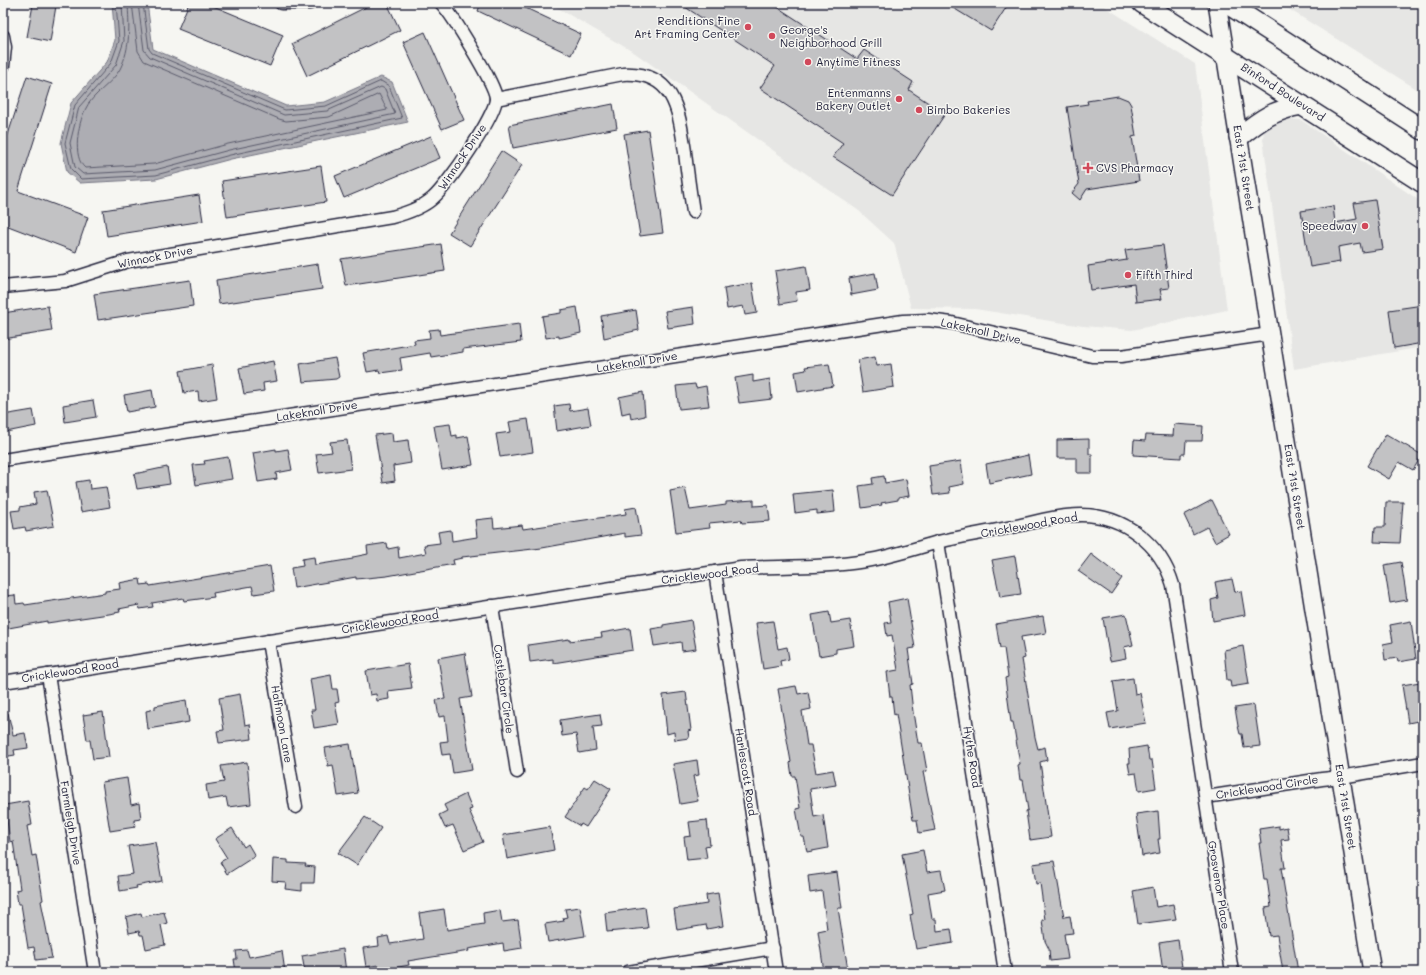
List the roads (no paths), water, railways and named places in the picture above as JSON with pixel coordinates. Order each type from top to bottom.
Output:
[{"type":"main road","name":"Binford Boulevard","points":[[1142,3],[1423,183]]},
{"type":"main road","name":"East 71st Street","points":[[1217,3],[1372,972]]},
{"type":"main road","points":[[1226,3],[1423,130]]},
{"type":"main road","points":[[1239,137],[1271,113],[1302,105]]},
{"type":"street","points":[[281,3],[310,3]]},
{"type":"street","points":[[441,3],[450,15],[492,85],[496,100],[623,74],[642,75],[653,80],[668,92],[680,114],[693,212]]},
{"type":"street","points":[[3,36],[5,47],[3,66]]},
{"type":"street","name":"Winnock Drive","points":[[3,287],[65,281],[128,261],[392,217],[411,211],[433,198],[446,184],[491,114],[496,100]]},
{"type":"street","name":"Lakeknoll Drive","points":[[3,460],[903,320],[952,322],[1092,356],[1120,356],[1270,334]]},
{"type":"street","name":"Cricklewood Road","points":[[3,682],[741,568],[835,565],[865,562],[938,542],[1063,517],[1080,515],[1105,518],[1123,525],[1139,534],[1153,547],[1160,557],[1173,585],[1206,797]]},
{"type":"street","name":"Hythe Road","points":[[938,542],[1005,972]]},
{"type":"street","name":"Harlescott Road","points":[[715,572],[776,972]]},
{"type":"street","name":"Castlebar Circle","points":[[492,606],[517,772]]},
{"type":"street","name":"Halfmoon Lane","points":[[268,641],[296,807]]},
{"type":"street","name":"Farmleigh Drive","points":[[48,675],[95,972]]},
{"type":"street","name":"Cricklewood Circle","points":[[1206,797],[1423,763]]},
{"type":"street","name":"Grosvenor Place","points":[[1206,797],[1232,972]]},
{"type":"street","points":[[628,972],[773,948]]},
{"type":"water","points":[[112,3],[147,3],[153,49],[286,106],[325,102],[381,77],[392,82],[408,122],[231,159],[156,179],[80,183],[67,172],[61,143],[71,103],[107,62],[115,40]]},
{"type":"place","name":"Renditions Fine Art Framing Center","points":[[748,27]]},
{"type":"place","name":"George's Neighborhood Grill","points":[[772,36]]},
{"type":"place","name":"Anytime Fitness","points":[[808,62]]},
{"type":"place","name":"Entenmanns Bakery Outlet","points":[[899,99]]},
{"type":"place","name":"Bimbo Bakeries","points":[[919,110]]},
{"type":"place","name":"CVS Pharmacy","points":[[1088,168]]},
{"type":"place","name":"Speedway","points":[[1365,226]]},
{"type":"place","name":"Fifth Third","points":[[1128,275]]}]
